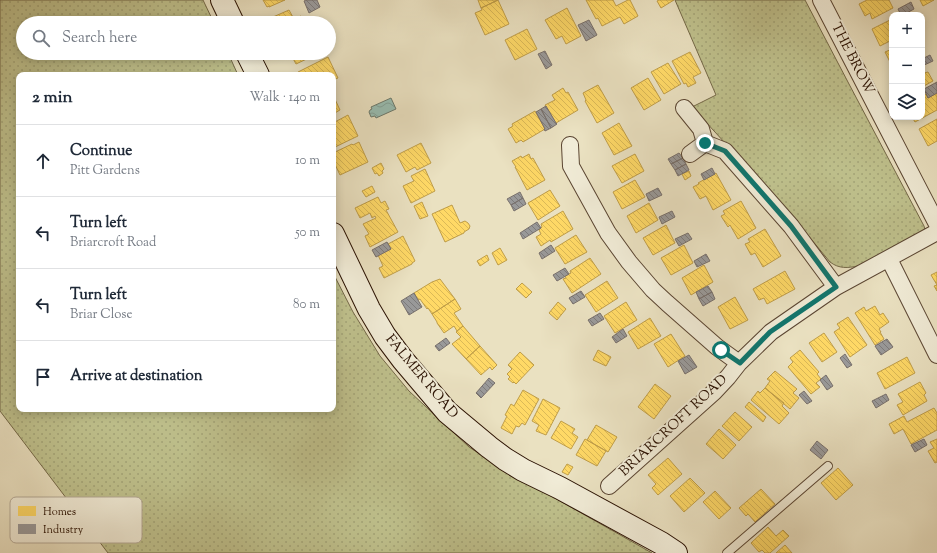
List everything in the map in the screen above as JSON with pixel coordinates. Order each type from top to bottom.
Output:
[{"type":"main road","points":[[222,0],[230,16]]},
{"type":"main road","points":[[250,60],[256,72]]},
{"type":"main road","name":"FALMER ROAD","points":[[336,240],[385,336],[403,360],[447,412],[489,447],[523,470],[560,488],[661,543],[676,553]]},
{"type":"street","name":"THE BROW","points":[[822,0],[937,224]]},
{"type":"street","points":[[684,108],[701,129],[705,143]]},
{"type":"street","points":[[690,154],[705,143]]},
{"type":"street","points":[[705,143],[725,151],[791,226],[836,287]]},
{"type":"street","points":[[570,146],[571,166],[608,233],[628,262],[667,303],[717,347],[740,363]]},
{"type":"street","name":"BRIARCROFT ROAD","points":[[609,486],[714,392],[770,332],[836,287],[937,232]]},
{"type":"street","points":[[889,259],[937,355]]},
{"type":"lane","points":[[727,553],[828,466]]},
{"type":"green space","points":[[0,0],[203,0],[211,16],[16,16],[16,60],[231,60],[237,72],[16,72],[16,412],[336,412],[336,279],[353,312],[380,356],[409,391],[469,447],[500,467],[652,553],[108,553],[100,543],[142,543],[142,497],[65,497],[0,411]]},
{"type":"green space","points":[[675,0],[805,0],[925,230],[921,234],[858,266],[837,266],[830,262],[792,216],[692,107],[716,95]]},
{"type":"water","points":[[391,98],[396,109],[376,118],[375,116],[371,117],[369,112],[372,109],[371,107]]},
{"type":"building: Homes","points":[[263,0],[285,0],[267,7]]},
{"type":"building: Homes","points":[[478,0],[498,0],[481,8]]},
{"type":"building: Homes","points":[[498,0],[509,24],[485,35],[475,13],[482,10],[481,8]]},
{"type":"building: Homes","points":[[586,0],[613,0],[616,6],[630,0],[638,16],[624,24],[620,17],[602,26],[598,18],[596,19]]},
{"type":"building: Homes","points":[[674,0],[661,8],[657,1]]},
{"type":"building: Homes","points":[[867,0],[889,0],[893,8],[872,19],[870,13],[865,16],[859,4]]},
{"type":"building: Homes","points":[[920,0],[934,0],[923,6]]},
{"type":"building: Homes","points":[[567,8],[581,36],[566,44],[562,36],[556,39],[545,20]]},
{"type":"building: Homes","points":[[289,10],[292,16],[275,16]]},
{"type":"building: Homes","points":[[889,20],[889,42],[880,46],[872,29]]},
{"type":"building: Homes","points":[[527,29],[537,49],[515,60],[505,40]]},
{"type":"building: Homes","points":[[889,50],[889,60],[885,52]]},
{"type":"building: Homes","points":[[690,52],[701,73],[693,77],[696,83],[688,87],[686,83],[684,84],[672,61]]},
{"type":"building: Homes","points":[[294,60],[304,60],[296,64]]},
{"type":"building: Homes","points":[[322,60],[329,60],[335,72],[298,72]]},
{"type":"building: Homes","points":[[668,63],[681,84],[664,94],[651,72]]},
{"type":"building: Homes","points":[[928,72],[933,81],[925,85],[925,73]]},
{"type":"building: Homes","points":[[648,78],[661,100],[644,110],[631,88]]},
{"type":"building: Homes","points":[[598,85],[614,113],[597,123],[585,101],[586,100],[583,93]]},
{"type":"building: Homes","points":[[563,88],[566,93],[568,92],[578,110],[556,123],[545,105],[555,100],[552,95]]},
{"type":"building: Homes","points":[[937,93],[937,110],[925,117],[925,94],[928,98]]},
{"type":"building: Homes","points":[[336,101],[340,110],[336,112]]},
{"type":"building: Homes","points":[[535,111],[545,129],[523,142],[521,140],[516,143],[508,129],[513,126],[512,124]]},
{"type":"building: Homes","points":[[348,115],[358,136],[336,147],[336,121]]},
{"type":"building: Homes","points":[[937,119],[937,141],[928,146],[919,129]]},
{"type":"building: Homes","points":[[619,123],[632,146],[614,155],[602,133]]},
{"type":"building: Homes","points":[[359,142],[368,162],[340,175],[336,166],[336,152],[352,144],[353,145]]},
{"type":"building: Homes","points":[[421,143],[431,163],[417,170],[415,167],[406,172],[397,155]]},
{"type":"building: Homes","points":[[529,154],[531,159],[533,158],[545,180],[527,190],[512,161]]},
{"type":"building: Homes","points":[[635,154],[644,171],[622,183],[612,166]]},
{"type":"building: Homes","points":[[381,163],[384,169],[382,171],[383,173],[379,176],[377,173],[375,174],[372,168]]},
{"type":"building: Homes","points":[[425,169],[435,191],[411,203],[403,186],[414,181],[411,176]]},
{"type":"building: Homes","points":[[689,171],[691,176],[685,180],[682,174]]},
{"type":"building: Homes","points":[[716,173],[731,200],[713,210],[706,196],[700,199],[693,187]]},
{"type":"building: Homes","points":[[635,180],[645,197],[622,209],[613,192]]},
{"type":"building: Homes","points":[[372,186],[375,192],[366,197],[362,191]]},
{"type":"building: Homes","points":[[550,190],[560,206],[538,220],[528,203]]},
{"type":"building: Homes","points":[[378,197],[381,203],[385,201],[389,209],[386,210],[398,232],[370,247],[365,236],[369,234],[363,224],[376,218],[375,216],[372,218],[370,213],[360,218],[355,208]]},
{"type":"building: Homes","points":[[741,201],[756,228],[738,239],[730,225],[728,227],[721,216],[725,214],[723,211]]},
{"type":"building: Homes","points":[[422,202],[428,216],[420,219],[414,206]]},
{"type":"building: Homes","points":[[649,203],[658,220],[636,233],[627,216]]},
{"type":"building: Homes","points":[[452,205],[460,223],[465,221],[470,226],[464,233],[445,242],[432,214]]},
{"type":"building: Homes","points":[[563,211],[573,229],[541,246],[536,237],[541,234],[539,230],[542,227],[541,224]]},
{"type":"building: Homes","points":[[666,225],[675,243],[653,255],[643,238]]},
{"type":"building: Homes","points":[[765,229],[781,256],[763,267],[755,253],[751,255],[745,244],[750,242],[748,239]]},
{"type":"building: Homes","points":[[576,235],[587,252],[565,264],[555,248]]},
{"type":"building: Homes","points":[[403,236],[415,261],[384,278],[379,268],[383,266],[378,255],[391,249],[388,244]]},
{"type":"building: Homes","points":[[684,245],[693,263],[671,275],[661,258]]},
{"type":"building: Homes","points":[[500,248],[507,260],[498,265],[492,253]]},
{"type":"building: Homes","points":[[487,255],[489,260],[480,266],[477,261]]},
{"type":"building: Homes","points":[[590,258],[601,274],[572,293],[563,279],[571,273],[570,271]]},
{"type":"building: Homes","points":[[704,265],[713,282],[691,295],[682,278]]},
{"type":"building: Homes","points":[[785,271],[795,289],[767,304],[764,298],[759,300],[753,289]]},
{"type":"building: Homes","points":[[937,272],[937,285],[931,275]]},
{"type":"building: Homes","points":[[440,279],[455,299],[432,314],[420,299],[418,300],[414,293]]},
{"type":"building: Homes","points":[[607,281],[618,298],[596,312],[585,295]]},
{"type":"building: Homes","points":[[522,283],[532,292],[526,298],[516,289]]},
{"type":"building: Homes","points":[[735,297],[748,320],[730,329],[718,307]]},
{"type":"building: Homes","points":[[455,299],[461,309],[454,313],[463,326],[457,331],[454,326],[444,333],[432,314]]},
{"type":"building: Homes","points":[[558,302],[566,309],[557,320],[549,313]]},
{"type":"building: Homes","points":[[626,302],[637,320],[615,333],[604,316]]},
{"type":"building: Homes","points":[[875,306],[880,315],[883,313],[889,322],[879,329],[884,339],[875,345],[855,313],[864,307],[866,311]]},
{"type":"building: Homes","points":[[848,317],[867,345],[850,357],[834,332],[840,328],[837,324]]},
{"type":"building: Homes","points":[[650,318],[661,336],[638,349],[628,332]]},
{"type":"building: Homes","points":[[463,326],[480,346],[466,359],[452,344],[461,337],[456,332]]},
{"type":"building: Homes","points":[[824,333],[837,352],[822,362],[809,343]]},
{"type":"building: Homes","points":[[671,334],[685,356],[668,367],[654,344]]},
{"type":"building: Homes","points":[[480,346],[497,365],[492,370],[490,367],[481,375],[466,359]]},
{"type":"building: Homes","points":[[598,350],[611,357],[606,366],[593,360]]},
{"type":"building: Homes","points":[[800,350],[819,372],[817,374],[821,379],[816,383],[820,387],[811,394],[788,367],[793,362],[790,358]]},
{"type":"building: Homes","points":[[520,352],[534,365],[516,384],[508,379],[510,377],[507,374],[512,369],[508,365]]},
{"type":"building: Homes","points":[[907,357],[915,373],[885,389],[877,373]]},
{"type":"building: Homes","points":[[775,371],[797,389],[793,393],[799,398],[790,409],[765,388],[770,381],[767,379]]},
{"type":"building: Homes","points":[[920,382],[926,393],[924,395],[927,401],[903,415],[897,405],[903,402],[898,394]]},
{"type":"building: Homes","points":[[655,384],[671,396],[654,419],[638,407]]},
{"type":"building: Homes","points":[[765,388],[784,403],[782,406],[789,413],[779,424],[751,400],[758,391],[760,393]]},
{"type":"building: Homes","points":[[523,390],[539,399],[525,425],[522,423],[519,427],[516,426],[512,434],[501,428],[507,416],[505,415],[511,404],[514,406]]},
{"type":"building: Homes","points":[[543,399],[560,408],[546,435],[536,431],[539,425],[532,421]]},
{"type":"building: Homes","points":[[749,402],[766,417],[763,422],[745,407]]},
{"type":"building: Homes","points":[[934,408],[937,413],[937,430],[911,444],[903,429],[894,434],[889,424],[904,416],[907,422]]},
{"type":"building: Homes","points":[[735,412],[752,427],[739,441],[722,426]]},
{"type":"building: Homes","points":[[561,421],[575,429],[572,433],[578,437],[571,449],[551,438]]},
{"type":"building: Homes","points":[[596,425],[617,437],[608,452],[587,440]]},
{"type":"building: Homes","points":[[719,429],[736,445],[723,459],[706,444]]},
{"type":"building: Homes","points":[[585,439],[606,451],[597,466],[576,455]]},
{"type":"building: Homes","points":[[937,439],[937,462],[935,463],[928,451],[934,448],[930,442]]},
{"type":"building: Homes","points":[[668,458],[682,474],[658,495],[652,488],[656,484],[648,475]]},
{"type":"building: Homes","points":[[567,464],[573,467],[568,475],[562,472]]},
{"type":"building: Homes","points":[[838,468],[853,485],[836,500],[821,483]]},
{"type":"building: Homes","points":[[690,478],[705,493],[684,512],[670,496]]},
{"type":"building: Homes","points":[[761,489],[775,504],[755,522],[748,514],[746,516],[739,508]]},
{"type":"building: Homes","points":[[715,491],[731,508],[719,519],[703,502]]},
{"type":"building: Homes","points":[[768,527],[776,536],[783,530],[789,536],[770,553],[765,553],[762,550],[759,552],[751,543]]},
{"type":"building: Homes","points":[[785,545],[792,553],[776,553]]},
{"type":"building: Industry","points":[[317,0],[320,7],[309,13],[304,1]]},
{"type":"building: Industry","points":[[911,2],[914,9],[908,12],[900,12],[898,9]]},
{"type":"building: Industry","points":[[589,20],[597,35],[586,41],[578,25]]},
{"type":"building: Industry","points":[[545,51],[552,65],[546,69],[538,54]]},
{"type":"building: Industry","points":[[930,55],[933,61],[925,65],[925,58]]},
{"type":"building: Industry","points":[[937,82],[937,93],[928,98],[925,88]]},
{"type":"building: Industry","points":[[546,106],[557,124],[551,128],[541,109]]},
{"type":"building: Industry","points":[[541,109],[551,128],[545,131],[536,112]]},
{"type":"building: Industry","points":[[679,153],[683,158],[671,164],[668,159]]},
{"type":"building: Industry","points":[[683,158],[686,164],[675,170],[671,164]]},
{"type":"building: Industry","points":[[686,164],[689,170],[678,176],[675,170]]},
{"type":"building: Industry","points":[[712,168],[715,174],[704,180],[701,174]]},
{"type":"building: Industry","points":[[658,188],[662,195],[649,201],[646,194]]},
{"type":"building: Industry","points":[[520,192],[523,198],[511,205],[507,199]]},
{"type":"building: Industry","points":[[523,198],[526,204],[514,211],[511,205]]},
{"type":"building: Industry","points":[[672,211],[675,217],[662,224],[659,217]]},
{"type":"building: Industry","points":[[537,222],[541,228],[523,239],[520,233]]},
{"type":"building: Industry","points":[[688,233],[692,239],[679,246],[675,239]]},
{"type":"building: Industry","points":[[387,242],[391,249],[376,257],[372,250]]},
{"type":"building: Industry","points":[[551,245],[555,251],[542,259],[539,253]]},
{"type":"building: Industry","points":[[706,254],[710,261],[697,267],[694,261]]},
{"type":"building: Industry","points":[[565,268],[569,274],[557,281],[553,275]]},
{"type":"building: Industry","points":[[708,286],[712,292],[699,299],[696,292]]},
{"type":"building: Industry","points":[[581,291],[585,297],[573,304],[569,298]]},
{"type":"building: Industry","points":[[712,292],[715,299],[703,306],[699,299]]},
{"type":"building: Industry","points":[[414,293],[422,307],[409,315],[401,301]]},
{"type":"building: Industry","points":[[600,313],[604,319],[592,326],[588,320]]},
{"type":"building: Industry","points":[[623,329],[627,336],[616,343],[612,337]]},
{"type":"building: Industry","points":[[446,338],[450,343],[439,351],[435,346]]},
{"type":"building: Industry","points":[[887,339],[893,347],[881,355],[875,346]]},
{"type":"building: Industry","points":[[845,354],[852,365],[847,368],[840,358]]},
{"type":"building: Industry","points":[[689,355],[697,367],[685,374],[678,361]]},
{"type":"building: Industry","points":[[826,375],[833,386],[827,390],[820,380]]},
{"type":"building: Industry","points":[[489,378],[495,383],[481,398],[476,393]]},
{"type":"building: Industry","points":[[804,391],[812,401],[807,404],[799,395]]},
{"type":"building: Industry","points":[[886,394],[889,400],[876,408],[872,401]]},
{"type":"building: Industry","points":[[924,439],[927,445],[915,452],[911,445]]},
{"type":"building: Industry","points":[[817,441],[828,450],[821,459],[810,450]]},
{"type":"route","points":[[705,143],[725,151],[791,226],[836,287],[770,332],[740,363],[721,350]]}]
